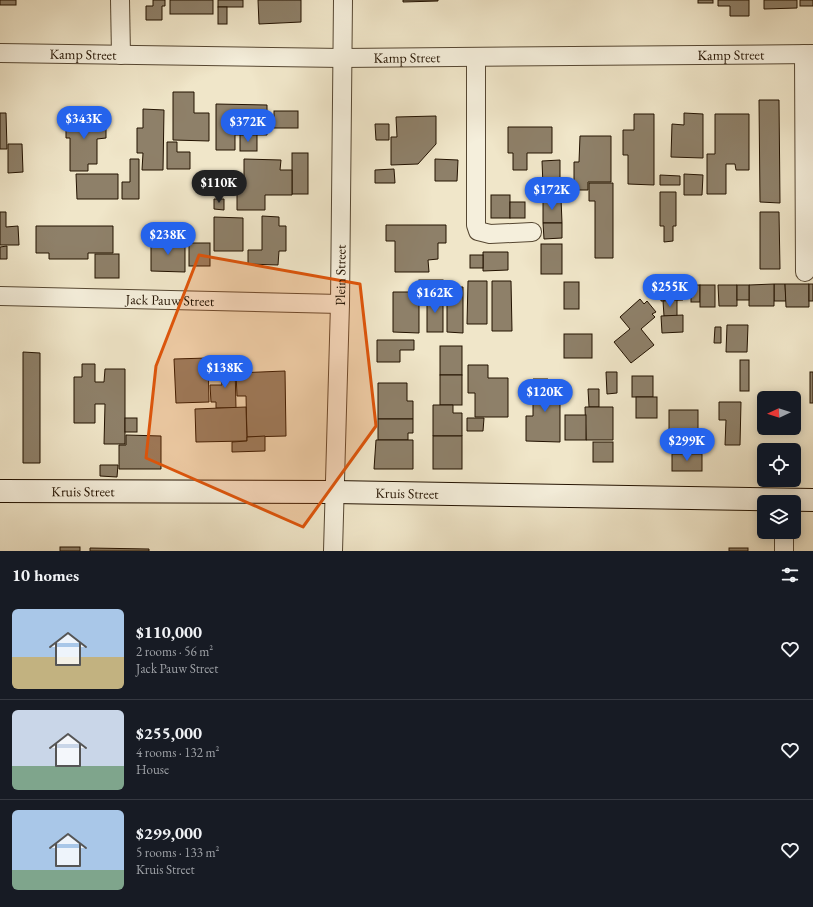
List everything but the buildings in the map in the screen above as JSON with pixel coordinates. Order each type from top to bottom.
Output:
[{"type":"street","points":[[120,0],[121,55]]},
{"type":"street","name":"Plein Street","points":[[333,551],[340,304],[343,0]]},
{"type":"street","name":"Kamp Street","points":[[0,53],[342,58],[808,54]]},
{"type":"street","points":[[805,272],[808,54]]},
{"type":"street","points":[[476,56],[476,225],[478,231],[490,234],[532,232]]},
{"type":"street","name":"Jack Pauw Street","points":[[0,296],[340,304]]},
{"type":"street","name":"Kruis Street","points":[[0,491],[334,492],[757,500]]},
{"type":"street","name":"Kruis Street","points":[[801,500],[813,500]]},
{"type":"street","points":[[784,539],[784,551]]},
{"type":"highlighted area","points":[[199,255],[360,284],[376,426],[303,527],[146,458],[156,366]]}]
